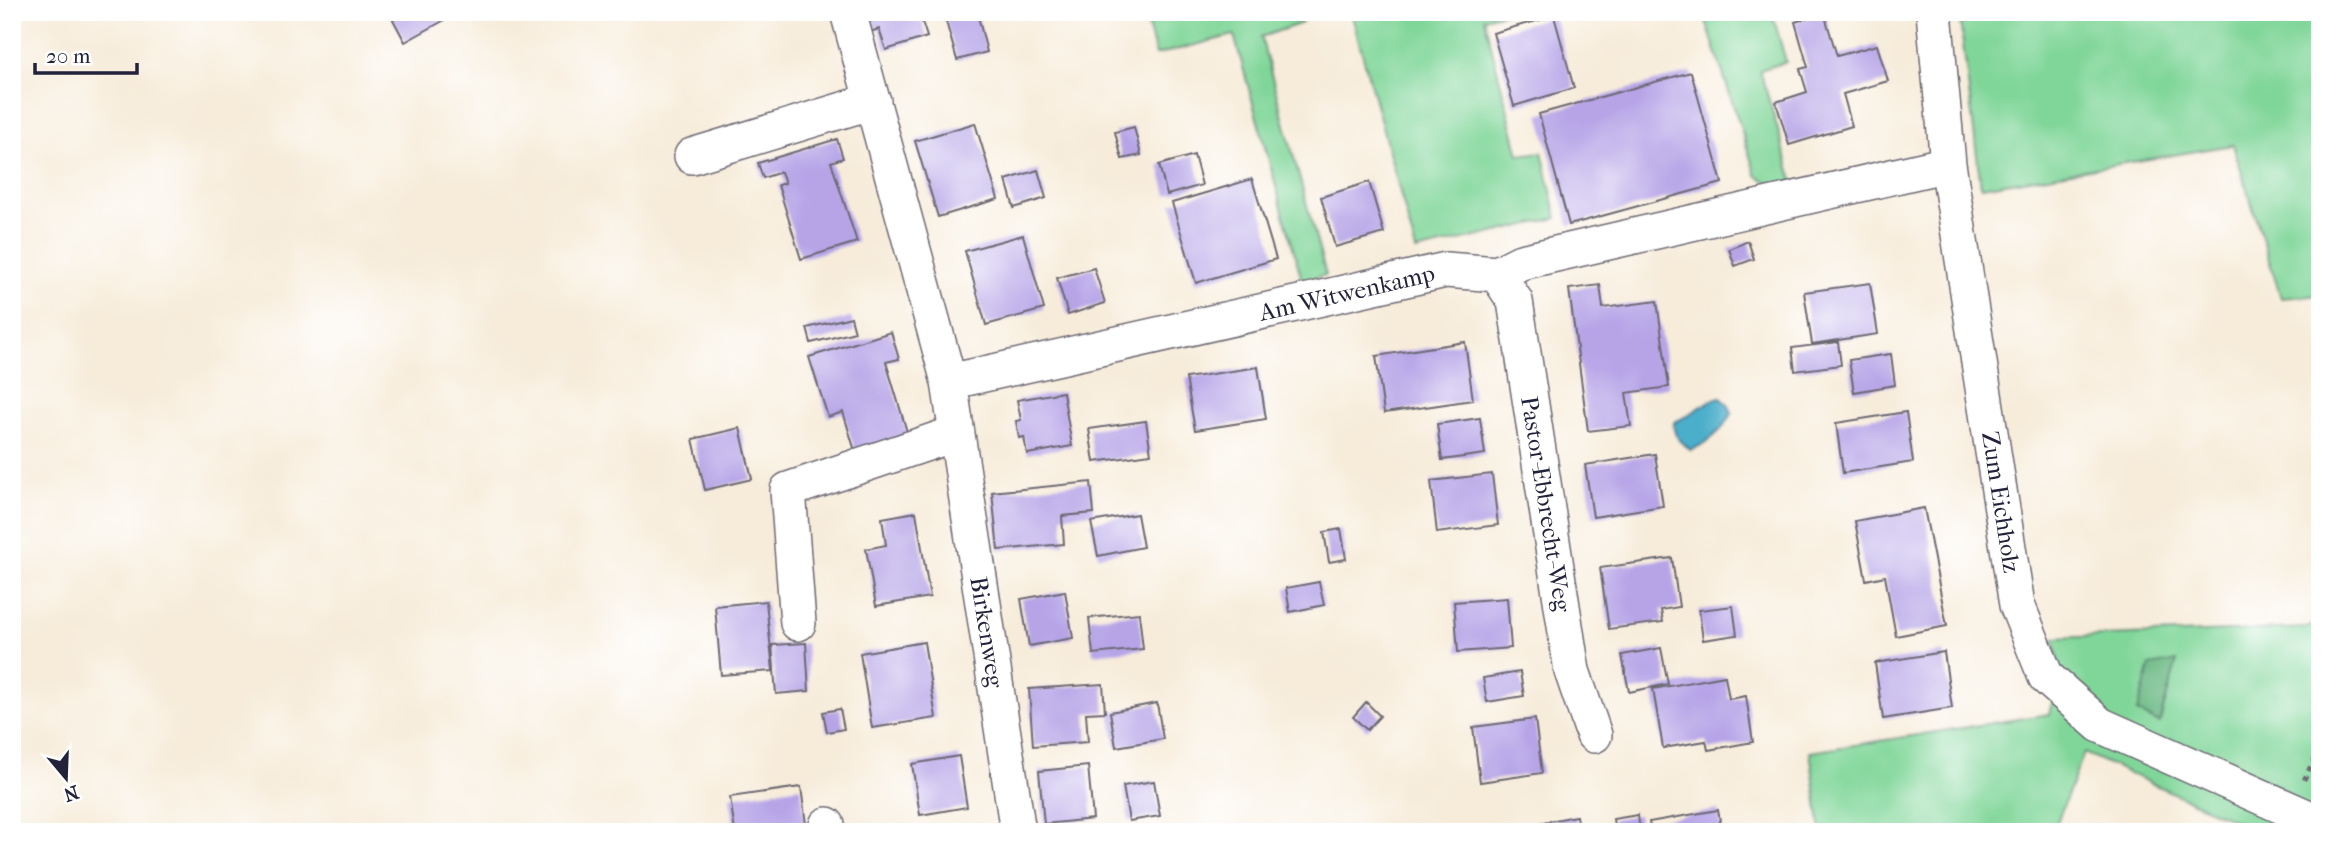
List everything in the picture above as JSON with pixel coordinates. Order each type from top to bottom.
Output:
[{"type":"street","name":"Birkenweg","points":[[848,12],[949,382],[1018,832]]},
{"type":"street","name":"Zum Eichholz","points":[[1934,12],[1948,164],[2017,605],[2046,677],[2100,725],[2320,823]]},
{"type":"street","points":[[692,156],[873,101]]},
{"type":"street","name":"Am Witwenkamp","points":[[949,382],[1446,270],[1497,274],[1521,262],[1948,164]]},
{"type":"street","name":"Pastor-Ebbrecht-Weg","points":[[1497,274],[1515,301],[1572,671],[1594,735]]},
{"type":"street","points":[[798,623],[788,490],[957,433]]},
{"type":"green space","points":[[1144,12],[1299,12],[1302,23],[1261,37],[1326,275],[1302,280],[1234,35],[1156,55]]},
{"type":"green space","points":[[1351,12],[1509,12],[1484,18],[1519,155],[1542,152],[1557,218],[1416,251]]},
{"type":"green space","points":[[1703,12],[1772,12],[1786,62],[1760,70],[1794,184],[1775,186],[1756,175]]},
{"type":"green space","points":[[1959,12],[2320,12],[2320,295],[2281,298],[2233,145],[1981,187]]},
{"type":"green space","points":[[2320,620],[2320,832],[2260,832],[2084,753],[2053,832],[1821,832],[1810,752],[2049,714],[2060,669],[2054,638],[2307,628]],"holes":[[[2176,661],[2160,722],[2137,712]]]},
{"type":"green space","points":[[2177,661],[2159,723],[2137,712],[2150,666]]},
{"type":"water","points":[[1720,397],[1728,404],[1732,413],[1729,419],[1714,436],[1690,450],[1676,435],[1674,422]]},
{"type":"building","points":[[389,12],[459,12],[405,42]]},
{"type":"building","points":[[864,12],[919,12],[927,37],[886,50],[879,29],[870,32]]},
{"type":"building","points":[[964,12],[977,12],[987,52],[957,60],[945,18]]},
{"type":"building","points":[[1824,13],[1837,56],[1877,45],[1888,81],[1843,94],[1852,126],[1789,145],[1776,102],[1807,92],[1800,69],[1808,67],[1795,22]]},
{"type":"building","points":[[1554,16],[1574,88],[1514,106],[1493,33]]},
{"type":"building","points":[[1691,72],[1722,183],[1569,225],[1539,114]]},
{"type":"building","points":[[975,123],[998,199],[938,217],[915,141]]},
{"type":"building","points":[[1134,127],[1141,155],[1122,159],[1115,132]]},
{"type":"building","points":[[837,139],[843,158],[831,162],[857,242],[801,259],[778,185],[785,183],[781,172],[763,178],[758,163]]},
{"type":"building","points":[[1194,155],[1202,185],[1167,195],[1159,165]]},
{"type":"building","points":[[1038,170],[1046,198],[1014,208],[1006,180]]},
{"type":"building","points":[[1252,179],[1276,259],[1196,283],[1172,203]]},
{"type":"building","points":[[1369,182],[1384,233],[1335,247],[1321,197]]},
{"type":"building","points":[[1023,235],[1044,309],[986,325],[965,251]]},
{"type":"building","points":[[1748,241],[1754,259],[1735,266],[1729,249]]},
{"type":"building","points":[[1094,268],[1105,303],[1068,315],[1057,278]]},
{"type":"building","points":[[1870,283],[1878,334],[1812,344],[1804,292]]},
{"type":"building","points":[[1600,285],[1603,308],[1657,301],[1669,387],[1626,393],[1631,426],[1588,431],[1569,289]]},
{"type":"building","points":[[851,317],[855,332],[811,343],[807,328]]},
{"type":"building","points":[[891,332],[899,359],[886,362],[908,435],[855,451],[843,412],[828,417],[809,357]]},
{"type":"building","points":[[1465,342],[1473,400],[1384,413],[1376,356]]},
{"type":"building","points":[[1838,342],[1841,365],[1795,371],[1792,348]]},
{"type":"building","points":[[1891,354],[1895,385],[1854,392],[1849,360]]},
{"type":"building","points":[[1258,367],[1266,419],[1195,430],[1186,378]]},
{"type":"building","points":[[1063,392],[1072,446],[1027,454],[1024,437],[1019,438],[1016,421],[1021,420],[1017,400]]},
{"type":"building","points":[[1906,412],[1913,462],[1843,473],[1836,423]]},
{"type":"building","points":[[1480,418],[1485,454],[1442,460],[1437,424]]},
{"type":"building","points":[[1146,421],[1151,454],[1094,462],[1089,429]]},
{"type":"building","points":[[740,428],[752,479],[705,490],[693,439]]},
{"type":"building","points":[[1655,454],[1663,506],[1593,517],[1585,465]]},
{"type":"building","points":[[1492,474],[1498,525],[1437,533],[1431,481]]},
{"type":"building","points":[[1091,482],[1094,513],[1062,516],[1064,544],[998,550],[992,492]]},
{"type":"building","points":[[1924,508],[1947,626],[1896,636],[1885,576],[1866,580],[1855,521]]},
{"type":"building","points":[[916,512],[930,597],[876,606],[866,549],[886,545],[882,518]]},
{"type":"building","points":[[1137,514],[1143,547],[1098,556],[1091,522]]},
{"type":"building","points":[[1341,529],[1346,559],[1329,562],[1324,532]]},
{"type":"building","points":[[1672,558],[1679,607],[1661,610],[1663,622],[1609,629],[1600,568]]},
{"type":"building","points":[[1319,582],[1324,605],[1290,612],[1286,588]]},
{"type":"building","points":[[1065,591],[1073,638],[1029,646],[1021,599]]},
{"type":"building","points":[[1507,598],[1511,648],[1458,652],[1454,602]]},
{"type":"building","points":[[766,601],[773,671],[721,675],[715,606]]},
{"type":"building","points":[[1733,606],[1737,635],[1703,640],[1699,610]]},
{"type":"building","points":[[1139,613],[1143,649],[1093,654],[1089,618]]},
{"type":"building","points":[[924,642],[936,718],[872,728],[860,653]]},
{"type":"building","points":[[806,643],[809,691],[776,694],[772,645]]},
{"type":"building","points":[[1661,648],[1668,684],[1629,692],[1622,655]]},
{"type":"building","points":[[1944,652],[1952,708],[1883,719],[1875,663]]},
{"type":"building","points":[[1520,672],[1524,696],[1487,702],[1483,678]]},
{"type":"building","points":[[1725,676],[1729,699],[1746,696],[1753,742],[1708,750],[1706,741],[1663,748],[1653,689]]},
{"type":"building","points":[[1103,684],[1105,712],[1086,713],[1088,742],[1033,746],[1029,689]]},
{"type":"building","points":[[1366,702],[1380,716],[1367,730],[1353,717]]},
{"type":"building","points":[[1157,703],[1163,739],[1116,747],[1110,712]]},
{"type":"building","points":[[840,709],[844,729],[827,732],[823,712]]},
{"type":"building","points":[[1535,719],[1542,773],[1480,782],[1473,727]]},
{"type":"building","points":[[959,756],[967,807],[920,815],[912,764]]},
{"type":"building","points":[[1088,766],[1093,819],[1044,824],[1039,771]]},
{"type":"building","points":[[1154,781],[1160,816],[1129,821],[1123,786]]},
{"type":"building","points":[[801,787],[807,832],[735,832],[730,797]]},
{"type":"building","points":[[1718,810],[1722,832],[1651,832],[1649,822]]},
{"type":"building","points":[[1638,815],[1640,832],[1615,832],[1613,819]]},
{"type":"building","points":[[1576,816],[1579,832],[1524,832],[1523,826]]}]
